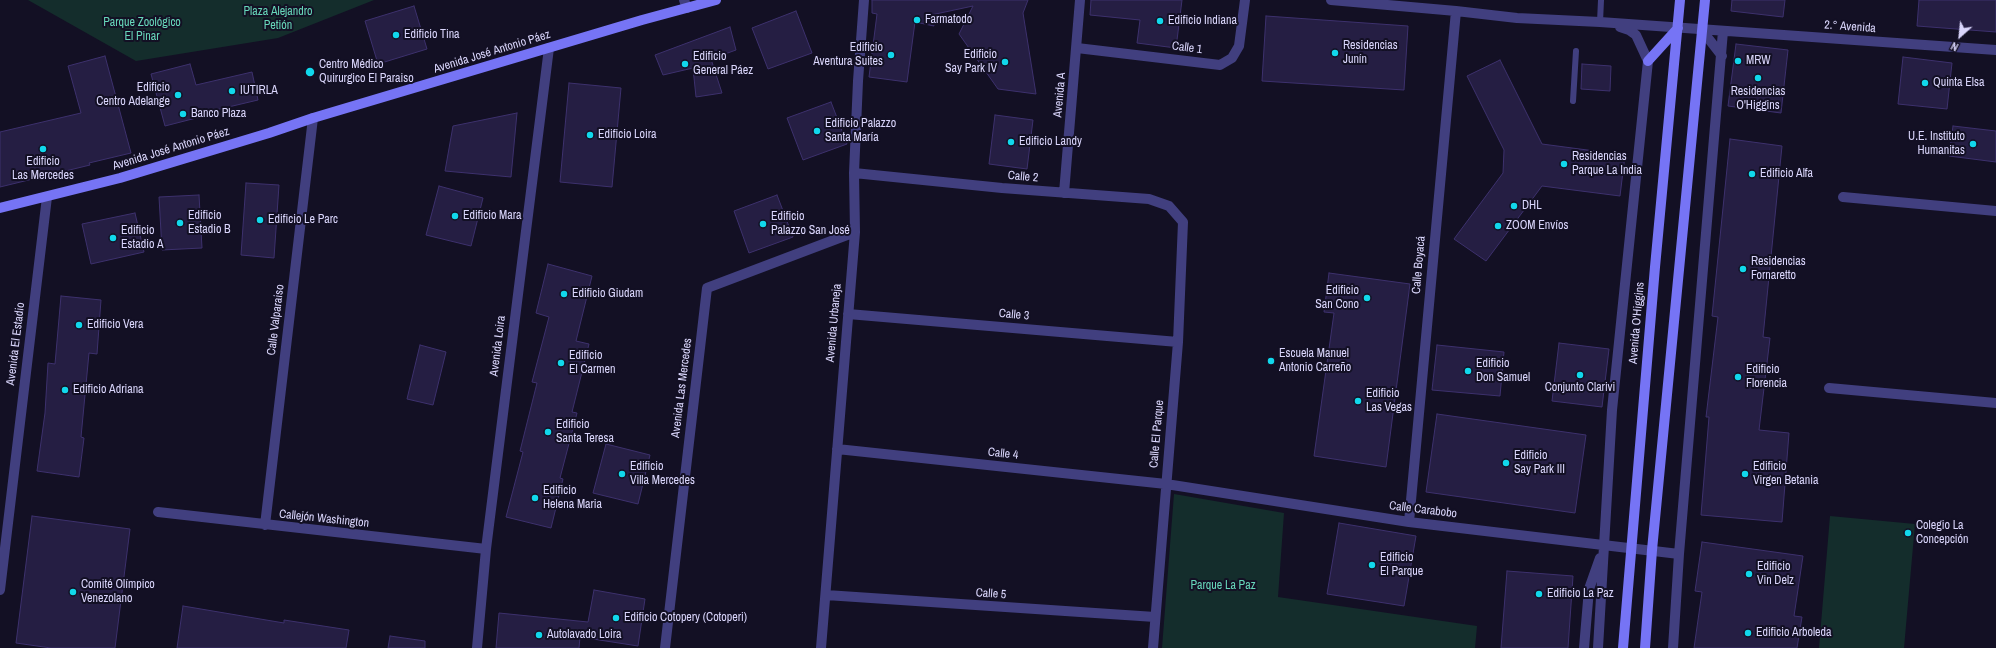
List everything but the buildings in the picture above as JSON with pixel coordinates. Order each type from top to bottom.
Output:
[{"type":"main road","name":"Avenida José Antonio Páez","points":[[0,208],[47,198],[128,176],[313,118],[549,48],[685,4],[716,0]]},
{"type":"main road","name":"Avenida O'Higgins","points":[[1623,648],[1630,548],[1680,0]]},
{"type":"main road","points":[[1645,648],[1652,550],[1705,0]]},
{"type":"main road","points":[[1648,60],[1678,28]]},
{"type":"street","name":"Avenida Urbaneja","points":[[821,648],[855,232],[854,173],[864,0]]},
{"type":"street","name":"Avenida A","points":[[1064,193],[1080,0]]},
{"type":"street","name":"Calle 1","points":[[1077,48],[1220,65],[1232,58],[1239,46],[1245,0]]},
{"type":"street","points":[[1331,0],[1517,18],[1600,22],[1612,24],[1629,30],[1636,35],[1648,60]]},
{"type":"street","name":"Calle Boyacá","points":[[1409,522],[1456,11]]},
{"type":"street","name":"2.° Avenida","points":[[1612,24],[1996,50]]},
{"type":"street","points":[[1701,29],[1722,56]]},
{"type":"street","points":[[1673,648],[1679,554],[1723,31]]},
{"type":"street","name":"Avenida Loira","points":[[477,648],[486,549],[549,48]]},
{"type":"street","name":"Avenida O'Higgins","points":[[1598,648],[1612,410],[1648,60]]},
{"type":"street","name":"Calle Valparaiso","points":[[265,525],[313,118]]},
{"type":"street","name":"Calle 2","points":[[854,173],[1064,193],[1149,199],[1169,206],[1183,222]]},
{"type":"street","points":[[1842,197],[1996,211]]},
{"type":"street","name":"Avenida El Estadio","points":[[0,590],[47,198]]},
{"type":"street","name":"Calle El Parque","points":[[1153,648],[1178,342],[1183,222]]},
{"type":"street","name":"Avenida Las Mercedes","points":[[665,648],[674,556],[707,288],[855,232]]},
{"type":"street","name":"Calle 3","points":[[848,314],[1178,342]]},
{"type":"street","points":[[1829,388],[1996,403]]},
{"type":"street","name":"Calle 4","points":[[837,449],[1166,484]]},
{"type":"street","name":"Calle Carabobo","points":[[1166,484],[1409,522],[1679,554]]},
{"type":"street","name":"Callejón Washington","points":[[158,512],[486,549]]},
{"type":"street","points":[[1584,648],[1589,589],[1604,545]]},
{"type":"street","name":"Calle 5","points":[[826,595],[1155,617]]},
{"type":"lane","points":[[1600,22],[1601,0]]},
{"type":"lane","points":[[1573,101],[1576,51]]},
{"type":"green space","name":"Parque Zoológico El Pinar","points":[[28,0],[374,0],[278,38],[136,61]]},
{"type":"green space","name":"Parque La Paz","points":[[1174,494],[1284,513],[1278,597],[1477,626],[1475,648],[1162,648]]},
{"type":"green space","points":[[1830,516],[1915,524],[1904,648],[1819,648]]},
{"type":"place","name":"Farmatodo","points":[[917,20]]},
{"type":"place","name":"Edificio Indiana","points":[[1160,21]]},
{"type":"place","name":"Edificio Tina","points":[[396,35]]},
{"type":"place","name":"Residencias Junín","points":[[1335,53]]},
{"type":"place","name":"Edificio Aventura Suites","points":[[891,55]]},
{"type":"place","name":"MRW","points":[[1738,61]]},
{"type":"place","name":"Edificio Say Park IV","points":[[1005,62]]},
{"type":"place","name":"Edificio General Páez","points":[[685,64]]},
{"type":"place","name":"Centro Médico Quirurgico El Paraiso","points":[[310,72]]},
{"type":"place","name":"Residencias O'Higgins","points":[[1758,78]]},
{"type":"place","name":"Quinta Elsa","points":[[1925,83]]},
{"type":"place","name":"IUTIRLA","points":[[232,91]]},
{"type":"place","name":"Edificio Centro Adelange","points":[[178,95]]},
{"type":"place","name":"Banco Plaza","points":[[183,114]]},
{"type":"place","name":"Edificio Palazzo Santa María","points":[[817,131]]},
{"type":"place","name":"Edificio Loira","points":[[590,135]]},
{"type":"place","name":"Edificio Landy","points":[[1011,142]]},
{"type":"place","name":"U.E. Instituto Humanitas","points":[[1973,144]]},
{"type":"place","name":"Edificio Las Mercedes","points":[[43,149]]},
{"type":"place","name":"Residencias Parque La India","points":[[1564,164]]},
{"type":"place","name":"Edificio Alfa","points":[[1752,174]]},
{"type":"place","name":"DHL","points":[[1514,206]]},
{"type":"place","name":"Edificio Mara","points":[[455,216]]},
{"type":"place","name":"Edificio Le Parc","points":[[260,220]]},
{"type":"place","name":"Edificio Estadio B","points":[[180,223]]},
{"type":"place","name":"Edificio Palazzo San José","points":[[763,224]]},
{"type":"place","name":"ZOOM Envíos","points":[[1498,226]]},
{"type":"place","name":"Edificio Estadio A","points":[[113,238]]},
{"type":"place","name":"Residencias Fornaretto","points":[[1743,269]]},
{"type":"place","name":"Edificio Giudam","points":[[564,294]]},
{"type":"place","name":"Edificio San Cono","points":[[1367,298]]},
{"type":"place","name":"Edificio Vera","points":[[79,325]]},
{"type":"place","name":"Escuela Manuel Antonio Carreño","points":[[1271,361]]},
{"type":"place","name":"Edificio El Carmen","points":[[561,363]]},
{"type":"place","name":"Edificio Don Samuel","points":[[1468,371]]},
{"type":"place","name":"Conjunto Clarivi","points":[[1580,375]]},
{"type":"place","name":"Edificio Florencia","points":[[1738,377]]},
{"type":"place","name":"Edificio Adriana","points":[[65,390]]},
{"type":"place","name":"Edificio Las Vegas","points":[[1358,401]]},
{"type":"place","name":"Edificio Santa Teresa","points":[[548,432]]},
{"type":"place","name":"Edificio Say Park III","points":[[1506,463]]},
{"type":"place","name":"Edificio Villa Mercedes","points":[[622,474]]},
{"type":"place","name":"Edificio Virgen Betania","points":[[1745,474]]},
{"type":"place","name":"Edificio Helena Maria","points":[[535,498]]},
{"type":"place","name":"Colegio La Concepción","points":[[1908,533]]},
{"type":"place","name":"Edificio El Parque","points":[[1372,565]]},
{"type":"place","name":"Edificio Vin Delz","points":[[1749,574]]},
{"type":"place","name":"Comité Olímpico Venezolano","points":[[73,592]]},
{"type":"place","name":"Edificio La Paz","points":[[1539,594]]},
{"type":"place","name":"Edificio Cotopery (Cotoperi)","points":[[616,618]]},
{"type":"place","name":"Edificio Arboleda","points":[[1748,633]]},
{"type":"place","name":"Autolavado Loira","points":[[539,635]]},
{"type":"park label","name":"Plaza Alejandro Petión","points":[[278,19]]}]
